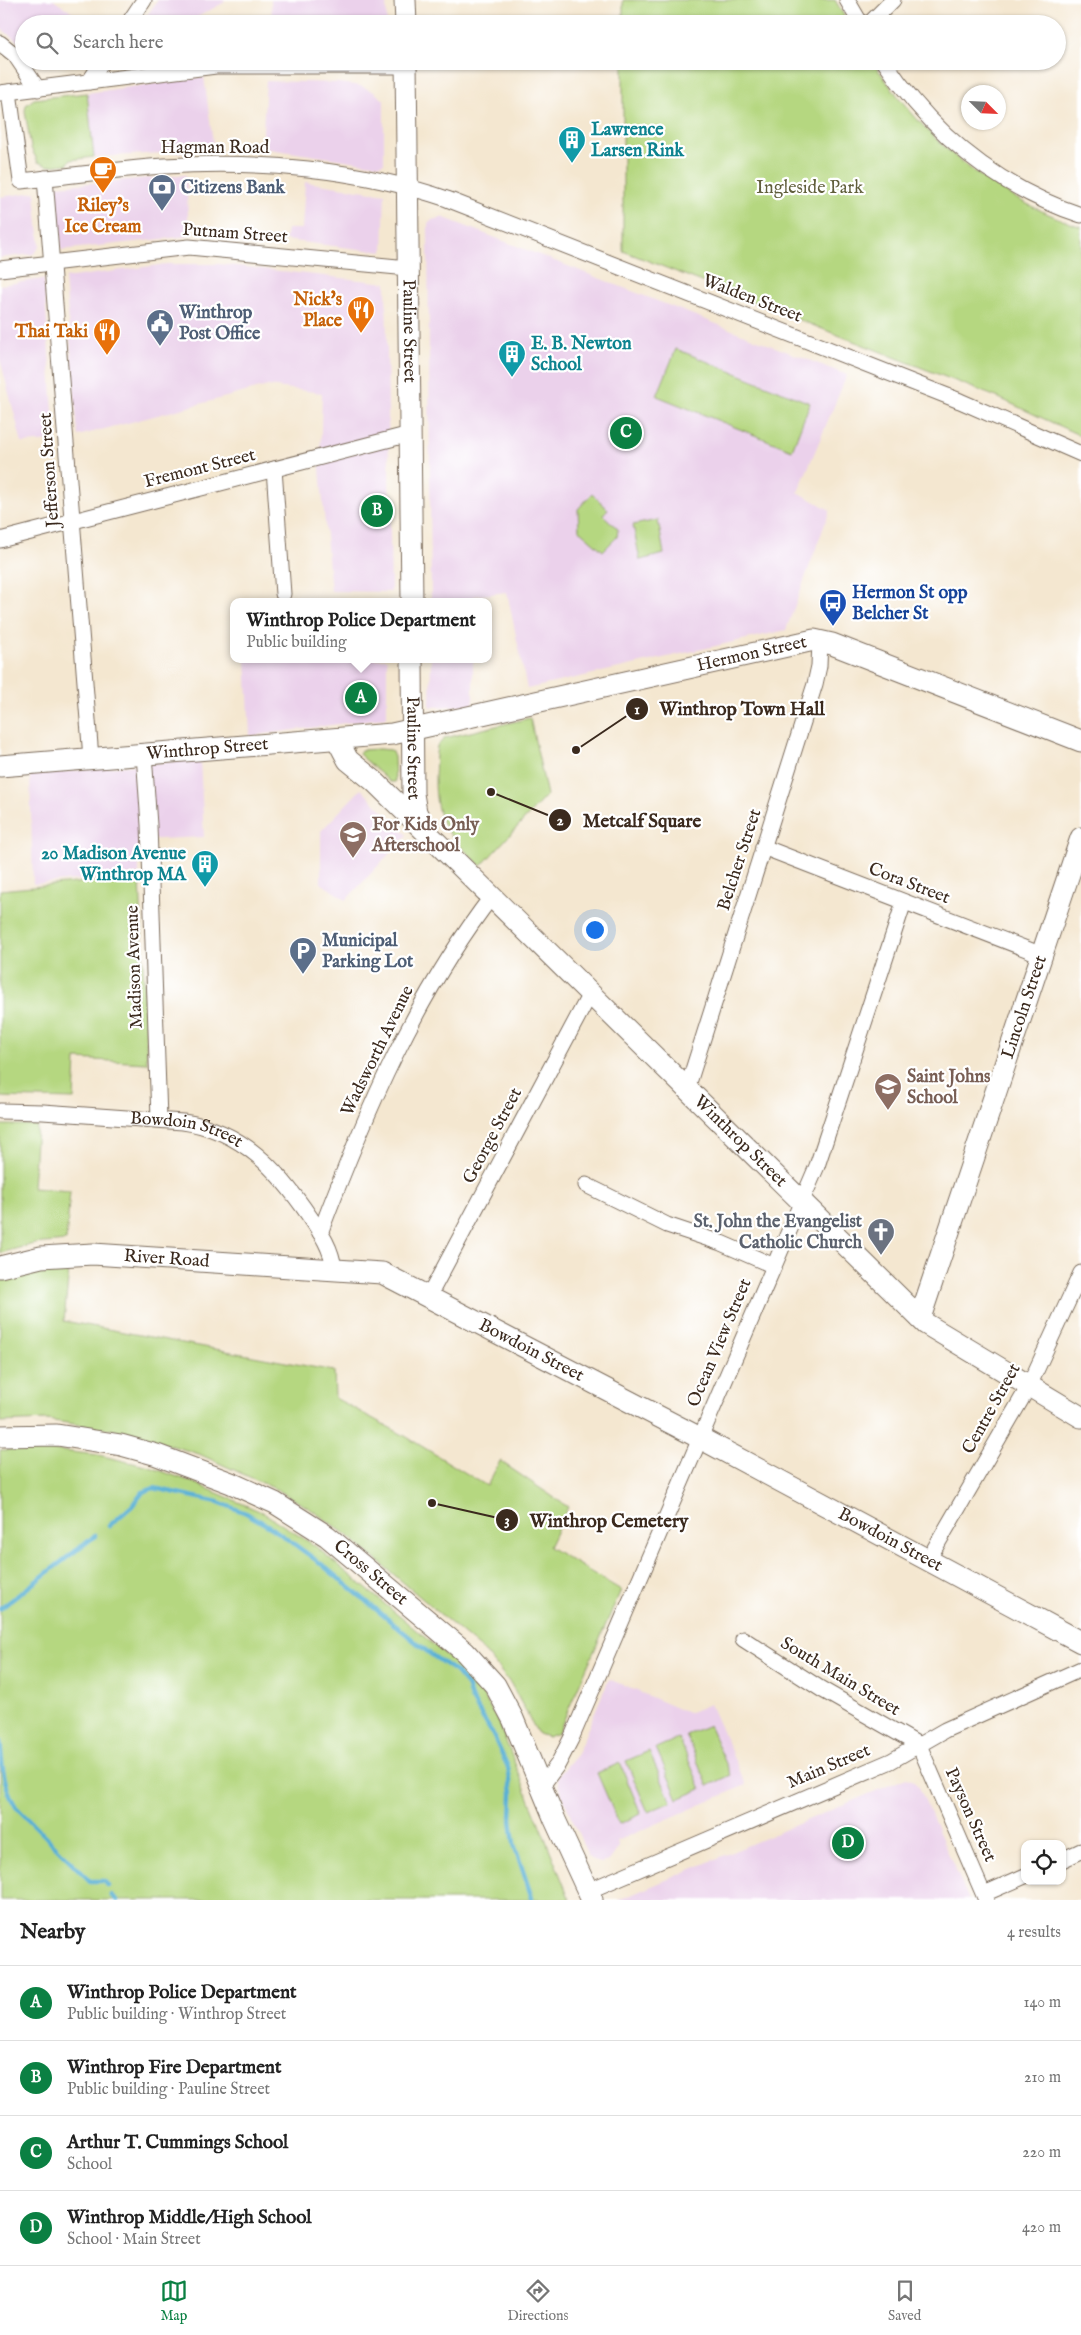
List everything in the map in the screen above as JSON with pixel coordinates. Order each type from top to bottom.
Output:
[{"type":"street","points":[[134,15],[144,0]]},
{"type":"street","points":[[406,0],[406,15]]},
{"type":"street","points":[[847,0],[856,15]]},
{"type":"street","points":[[878,15],[893,0]]},
{"type":"street","points":[[0,43],[15,56]]},
{"type":"street","points":[[25,70],[38,89]]},
{"type":"street","points":[[89,82],[97,70]]},
{"type":"street","points":[[4,93],[191,70]]},
{"type":"street","name":"Pauline Street","points":[[406,70],[412,598]]},
{"type":"street","points":[[891,70],[942,131],[978,164],[1016,188],[1081,215]]},
{"type":"street","name":"Hagman Road","points":[[4,93],[21,181],[154,166],[208,165],[325,172],[407,186]]},
{"type":"street","name":"Jefferson Street","points":[[45,178],[91,758]]},
{"type":"street","name":"Walden Street","points":[[407,186],[447,199],[1022,426],[1081,454]]},
{"type":"street","name":"Putnam Street","points":[[0,269],[162,249],[197,247],[408,268]]},
{"type":"street","name":"Fremont Street","points":[[0,540],[410,434]]},
{"type":"street","points":[[274,469],[283,594]]},
{"type":"street","name":"Hermon Street","points":[[413,730],[802,642],[820,640],[1081,740]]},
{"type":"street","name":"Belcher Street","points":[[687,1089],[815,684],[819,666],[820,640]]},
{"type":"street","name":"Pauline Street","points":[[412,663],[414,801],[418,818],[427,833]]},
{"type":"street","name":"Winthrop Street","points":[[0,766],[337,739],[392,734],[413,730]]},
{"type":"street","name":"Winthrop Street","points":[[337,739],[341,750],[348,760],[374,781],[492,896],[920,1318],[938,1333],[1081,1417]]},
{"type":"street","name":"Madison Avenue","points":[[144,754],[149,825],[159,1119]]},
{"type":"street","name":"Lincoln Street","points":[[920,1318],[1081,838]]},
{"type":"street","name":"Cora Street","points":[[763,847],[1042,955]]},
{"type":"street","name":"Wadsworth Avenue","points":[[320,1233],[367,1113],[409,1027],[450,954],[492,896]]},
{"type":"street","name":"Ocean View Street","points":[[542,1787],[558,1764],[571,1739],[820,1159],[904,902]]},
{"type":"street","name":"George Street","points":[[429,1296],[590,994]]},
{"type":"street","name":"Bowdoin Street","points":[[0,1111],[159,1119],[192,1123],[210,1127],[227,1134],[250,1148],[287,1184],[320,1233],[331,1253],[334,1269],[382,1274],[429,1296],[700,1438],[1081,1642]]},
{"type":"street","points":[[586,1186],[667,1225],[712,1239],[774,1266]]},
{"type":"street","name":"River Road","points":[[0,1268],[41,1257],[80,1254],[334,1269]]},
{"type":"street","name":"Centre Street","points":[[928,1560],[1029,1386],[1081,1273]]},
{"type":"street","name":"Cross Street","points":[[0,1436],[57,1435],[140,1450],[231,1483],[301,1518],[346,1552],[481,1668],[495,1685],[507,1707],[590,1896]]},
{"type":"street","name":"South Main Street","points":[[743,1639],[821,1689],[919,1745]]},
{"type":"street","name":"Main Street","points":[[590,1896],[891,1761],[945,1730],[1081,1669]]},
{"type":"street","name":"Payson Street","points":[[919,1745],[985,1897]]},
{"type":"street","points":[[1066,1858],[1081,1851]]},
{"type":"street","points":[[985,1897],[1021,1878]]},
{"type":"shaded area","points":[[0,0],[53,0],[76,15],[15,15],[15,39],[0,28]]},
{"type":"shaded area","points":[[158,0],[223,0],[225,2],[201,15],[147,15]]},
{"type":"shaded area","points":[[271,0],[386,0],[387,15],[272,15]]},
{"type":"shaded area","points":[[204,77],[214,150],[94,157],[87,93]]},
{"type":"shaded area","points":[[266,81],[339,83],[361,86],[374,92],[384,100],[384,163],[379,165],[262,148]]},
{"type":"shaded area","points":[[186,175],[189,236],[61,250],[56,186]]},
{"type":"shaded area","points":[[305,182],[385,194],[383,252],[285,240],[287,229],[302,229]]},
{"type":"shaded area","points":[[35,192],[40,247],[33,254],[0,258],[0,197]]},
{"type":"shaded area","points":[[442,217],[847,375],[798,492],[830,510],[786,630],[527,689],[507,592],[473,596],[473,598],[431,598],[428,224],[432,220]]},
{"type":"shaded area","points":[[167,264],[219,264],[386,283],[391,592],[331,591],[320,469],[322,393],[268,386],[78,436],[65,278]]},
{"type":"shaded area","points":[[44,279],[55,441],[22,443],[0,359],[0,285]]},
{"type":"shaded area","points":[[246,663],[387,663],[387,716],[250,736]]},
{"type":"shaded area","points":[[431,663],[473,663],[473,705],[430,707]]},
{"type":"shaded area","points":[[200,759],[204,837],[139,840],[139,874],[33,884],[30,775]]},
{"type":"shaded area","name":"For Kids Only Afterschool","points":[[361,789],[407,835],[346,900],[321,883],[321,831]]},
{"type":"shaded area","points":[[609,1679],[688,1713],[710,1704],[746,1785],[617,1841],[619,1847],[609,1861],[601,1863],[594,1861],[588,1856],[559,1788],[558,1780],[559,1775],[577,1754]]},
{"type":"shaded area","points":[[904,1779],[912,1780],[919,1787],[969,1900],[619,1900]]},
{"type":"green space","points":[[623,0],[835,0],[844,15],[623,15]]},
{"type":"green space","name":"Ingleside Park","points":[[623,70],[878,70],[915,117],[962,162],[1016,198],[1047,214],[1081,227],[1081,436],[999,398],[623,251]]},
{"type":"green space","points":[[87,93],[94,157],[70,160],[68,164],[48,166],[38,162],[31,148],[25,111],[26,105],[34,99]]},
{"type":"green space","points":[[676,349],[810,403],[792,450],[657,396]]},
{"type":"green space","points":[[592,494],[608,509],[603,515],[618,529],[617,537],[603,551],[579,530],[578,509]]},
{"type":"green space","points":[[658,520],[664,554],[640,560],[633,525]]},
{"type":"green space","points":[[530,718],[547,795],[481,866],[452,837],[441,818],[435,777],[437,746],[445,738]]},
{"type":"green space","points":[[361,750],[391,750],[394,757],[395,782],[390,782],[359,754]]},
{"type":"green space","points":[[140,877],[147,1063],[76,1059],[74,1099],[0,1097],[0,890]]},
{"type":"green space","points":[[0,1125],[37,1125],[33,1188],[70,1191],[66,1241],[34,1244],[0,1253]]},
{"type":"green space","points":[[69,1269],[64,1321],[334,1371],[335,1398],[405,1436],[487,1486],[500,1461],[568,1507],[549,1547],[621,1590],[558,1733],[547,1737],[538,1734],[511,1684],[486,1653],[351,1538],[309,1508],[280,1491],[199,1454],[127,1432],[47,1420],[0,1422],[0,1281],[33,1272]]},
{"type":"green space","points":[[44,1449],[98,1455],[150,1467],[192,1482],[264,1513],[315,1546],[458,1665],[482,1693],[499,1724],[570,1900],[0,1900],[0,1450]]},
{"type":"green space","points":[[709,1725],[731,1775],[708,1786],[686,1735]]},
{"type":"green space","points":[[679,1738],[701,1789],[678,1799],[656,1748]]},
{"type":"green space","points":[[649,1751],[671,1802],[648,1812],[626,1761]]},
{"type":"green space","points":[[620,1763],[641,1814],[619,1824],[597,1773]]},
{"type":"waterway","points":[[109,1526],[132,1506],[143,1492],[154,1488],[218,1502],[246,1513],[272,1528],[320,1563],[429,1653],[456,1672],[467,1685],[471,1698],[492,1733],[508,1767],[512,1793],[511,1819],[514,1844],[532,1898]]},
{"type":"waterway","points":[[0,1609],[95,1536]]},
{"type":"waterway","points":[[0,1741],[6,1783],[16,1807],[90,1881],[104,1881],[108,1886]]},
{"type":"waterway","points":[[111,1895],[117,1900]]},
{"type":"place","name":"Lawrence Larsen Rink","points":[[572,164]]},
{"type":"place","name":"Riley’s Ice Cream","points":[[103,194]]},
{"type":"place","name":"Citizens Bank","points":[[162,212]]},
{"type":"place","name":"Nick's Place","points":[[361,334]]},
{"type":"place","name":"Winthrop Post Office","points":[[160,347]]},
{"type":"place","name":"Thai Taki","points":[[107,356]]},
{"type":"place","name":"E. B. Newton School","points":[[512,378]]},
{"type":"place","name":"Arthur T. Cummings School","points":[[626,433]]},
{"type":"place","name":"Winthrop Fire Department","points":[[377,511]]},
{"type":"place","name":"Hermon St opp Belcher St","points":[[833,627]]},
{"type":"place","name":"Winthrop Police Department","points":[[361,698]]},
{"type":"place","name":"Winthrop Town Hall","points":[[576,750]]},
{"type":"place","name":"Metcalf Square","points":[[491,792]]},
{"type":"place","name":"For Kids Only Afterschool","points":[[353,859]]},
{"type":"place","name":"20 Madison Avenue Winthrop MA","points":[[205,888]]},
{"type":"place","name":"Municipal Parking Lot","points":[[303,975]]},
{"type":"place","name":"Saint Johns School","points":[[888,1111]]},
{"type":"place","name":"St. John the Evangelist Catholic Church","points":[[881,1256]]},
{"type":"place","name":"Winthrop Cemetery","points":[[432,1503]]},
{"type":"place","name":"Winthrop Middle/High School","points":[[848,1843]]}]
